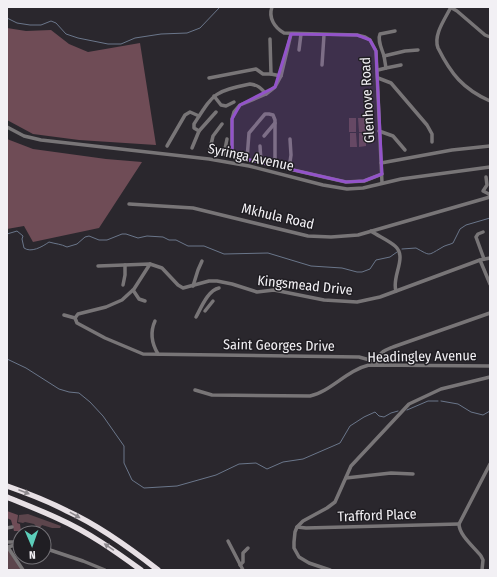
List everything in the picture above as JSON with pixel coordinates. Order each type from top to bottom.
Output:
[{"type":"highway","points":[[7,486],[79,517],[110,535],[158,570]]},
{"type":"highway","points":[[8,498],[59,519],[81,530],[106,545],[140,570]]},
{"type":"street","name":"Glenhove Road","points":[[272,7],[271,16],[275,26],[284,33],[357,35],[370,40],[376,51],[378,70],[382,183]]},
{"type":"street","points":[[490,37],[451,7],[437,36],[438,48],[452,72],[461,83],[478,96],[490,101]]},
{"type":"street","points":[[386,68],[379,36],[380,34],[395,31]]},
{"type":"street","points":[[232,156],[232,119],[234,112],[240,105],[266,94],[275,87],[281,76],[291,34]]},
{"type":"street","points":[[300,50],[301,34]]},
{"type":"street","points":[[322,65],[324,35]]},
{"type":"street","points":[[270,39],[271,74]]},
{"type":"street","points":[[384,56],[405,51],[418,50]]},
{"type":"street","points":[[378,70],[401,65]]},
{"type":"street","points":[[209,78],[256,69],[262,74],[281,76]]},
{"type":"street","points":[[378,78],[391,83],[430,130],[432,142]]},
{"type":"street","points":[[199,131],[194,127],[199,116],[209,100],[222,90],[250,84],[258,86],[266,94]]},
{"type":"street","points":[[214,96],[223,106],[234,102]]},
{"type":"street","points":[[167,146],[185,115],[190,112],[199,116]]},
{"type":"street","points":[[192,148],[199,131],[216,112]]},
{"type":"street","points":[[247,159],[249,133],[267,113],[273,116],[275,123],[275,166]]},
{"type":"street","points":[[264,136],[275,123]]},
{"type":"street","points":[[222,124],[213,136],[210,149],[211,151],[327,179],[346,182],[364,181],[382,174]]},
{"type":"street","name":"Syringa Avenue","points":[[7,127],[24,136],[41,140],[209,159],[248,166],[342,189],[357,189],[420,176],[490,167]]},
{"type":"street","points":[[380,131],[393,136],[405,150]]},
{"type":"street","points":[[224,154],[228,139]]},
{"type":"street","points":[[289,169],[291,155],[290,139]]},
{"type":"street","points":[[260,146],[261,162]]},
{"type":"street","points":[[381,163],[452,150],[490,146]]},
{"type":"street","points":[[486,177],[487,185],[483,191],[489,194],[490,197]]},
{"type":"street","name":"Mkhula Road","points":[[129,204],[193,208],[311,236],[349,236],[490,197]]},
{"type":"street","points":[[371,231],[394,245],[399,251],[400,258],[395,284],[396,291]]},
{"type":"street","points":[[483,232],[478,234],[476,237],[490,284]]},
{"type":"street","name":"Kingsmead Drive","points":[[98,266],[141,263],[150,264],[168,273],[181,287],[186,288],[217,281],[257,292],[274,290],[324,300],[362,302],[490,258]]},
{"type":"street","points":[[193,286],[202,261]]},
{"type":"street","points":[[141,263],[146,266],[146,270]]},
{"type":"street","points":[[75,318],[78,314],[116,303],[133,290],[150,264]]},
{"type":"street","points":[[123,285],[125,265]]},
{"type":"street","points":[[146,270],[151,266],[156,266]]},
{"type":"street","points":[[196,317],[213,291],[219,288]]},
{"type":"street","points":[[133,290],[139,299],[145,301]]},
{"type":"street","points":[[205,311],[213,301]]},
{"type":"street","points":[[377,363],[377,358],[379,355],[400,344],[490,313]]},
{"type":"street","name":"Saint Georges Drive","points":[[64,314],[75,318],[77,323],[89,330],[143,354],[359,357],[377,363]]},
{"type":"street","points":[[155,321],[152,330],[153,346],[158,354]]},
{"type":"street","name":"Headingley Avenue","points":[[195,390],[212,395],[310,396],[318,393],[356,370],[377,363],[490,366]]},
{"type":"street","points":[[330,570],[308,563],[299,557],[294,548],[294,536],[297,527],[335,502],[352,466],[409,404],[441,389],[490,377]]},
{"type":"street","points":[[482,570],[483,560],[481,556],[462,534],[459,529],[459,524],[490,464]]},
{"type":"street","points":[[346,478],[391,473],[413,474]]},
{"type":"street","name":"Trafford Place","points":[[297,527],[459,524]]},
{"type":"street","points":[[7,528],[12,527]]},
{"type":"street","points":[[228,541],[243,570]]},
{"type":"street","points":[[7,547],[23,570]]},
{"type":"street","points":[[240,565],[242,562],[243,553],[248,548]]},
{"type":"street","points":[[52,550],[105,570]]},
{"type":"highlighted area","points":[[291,34],[357,35],[370,40],[376,51],[382,174],[364,181],[346,182],[232,156],[232,119],[240,105],[275,87]]},
{"type":"shaded area","points":[[7,28],[26,31],[51,30],[69,44],[88,52],[140,43],[156,145],[79,140],[33,134],[7,120]]},
{"type":"shaded area","points":[[349,118],[356,118],[356,132],[349,132]]},
{"type":"shaded area","points":[[358,118],[365,118],[366,132],[359,132]]},
{"type":"shaded area","points":[[366,132],[366,146],[359,147],[359,133]]},
{"type":"shaded area","points":[[350,133],[356,133],[357,147],[350,147]]},
{"type":"shaded area","points":[[7,139],[33,149],[106,159],[142,162],[99,228],[33,242],[24,226],[7,229]]},
{"type":"shaded area","points":[[7,511],[18,515],[17,523],[20,525],[12,525],[11,520],[7,518]]},
{"type":"shaded area","points":[[28,514],[61,526],[60,528],[52,528],[52,525],[35,525],[25,522],[18,522],[19,515]]},
{"type":"shaded area","points":[[7,548],[12,555],[12,565],[19,565],[22,570],[7,570]]},
{"type":"waterway","points":[[7,18],[17,23],[30,25],[41,25],[51,21],[56,23],[66,34],[78,38],[108,44],[121,44],[135,38],[161,34],[187,33],[200,28],[220,7]]},
{"type":"waterway","points":[[402,249],[416,248],[427,254],[431,254],[444,246],[453,243],[460,229],[466,225],[490,218]]},
{"type":"waterway","points":[[7,234],[17,231],[23,236],[22,239],[24,248],[30,250],[49,242],[67,247],[77,244],[85,237],[89,236],[99,240],[107,240],[122,234],[138,238],[147,236],[163,237],[169,240],[176,240],[188,246],[204,246],[224,254],[268,253],[311,266],[342,268],[357,272],[370,269],[376,260],[390,257],[397,252]]},
{"type":"waterway","points":[[7,359],[26,368],[59,389],[79,393],[90,402],[103,416],[124,446],[124,463],[132,480],[144,488],[177,486],[216,475],[239,464],[256,463],[267,469],[283,462],[303,459],[340,443],[350,426],[364,417],[375,412],[379,416],[384,417],[398,411]]},
{"type":"waterway","points":[[407,410],[428,401],[438,401]]},
{"type":"waterway","points":[[441,401],[458,404],[471,412],[483,415],[490,411]]}]
